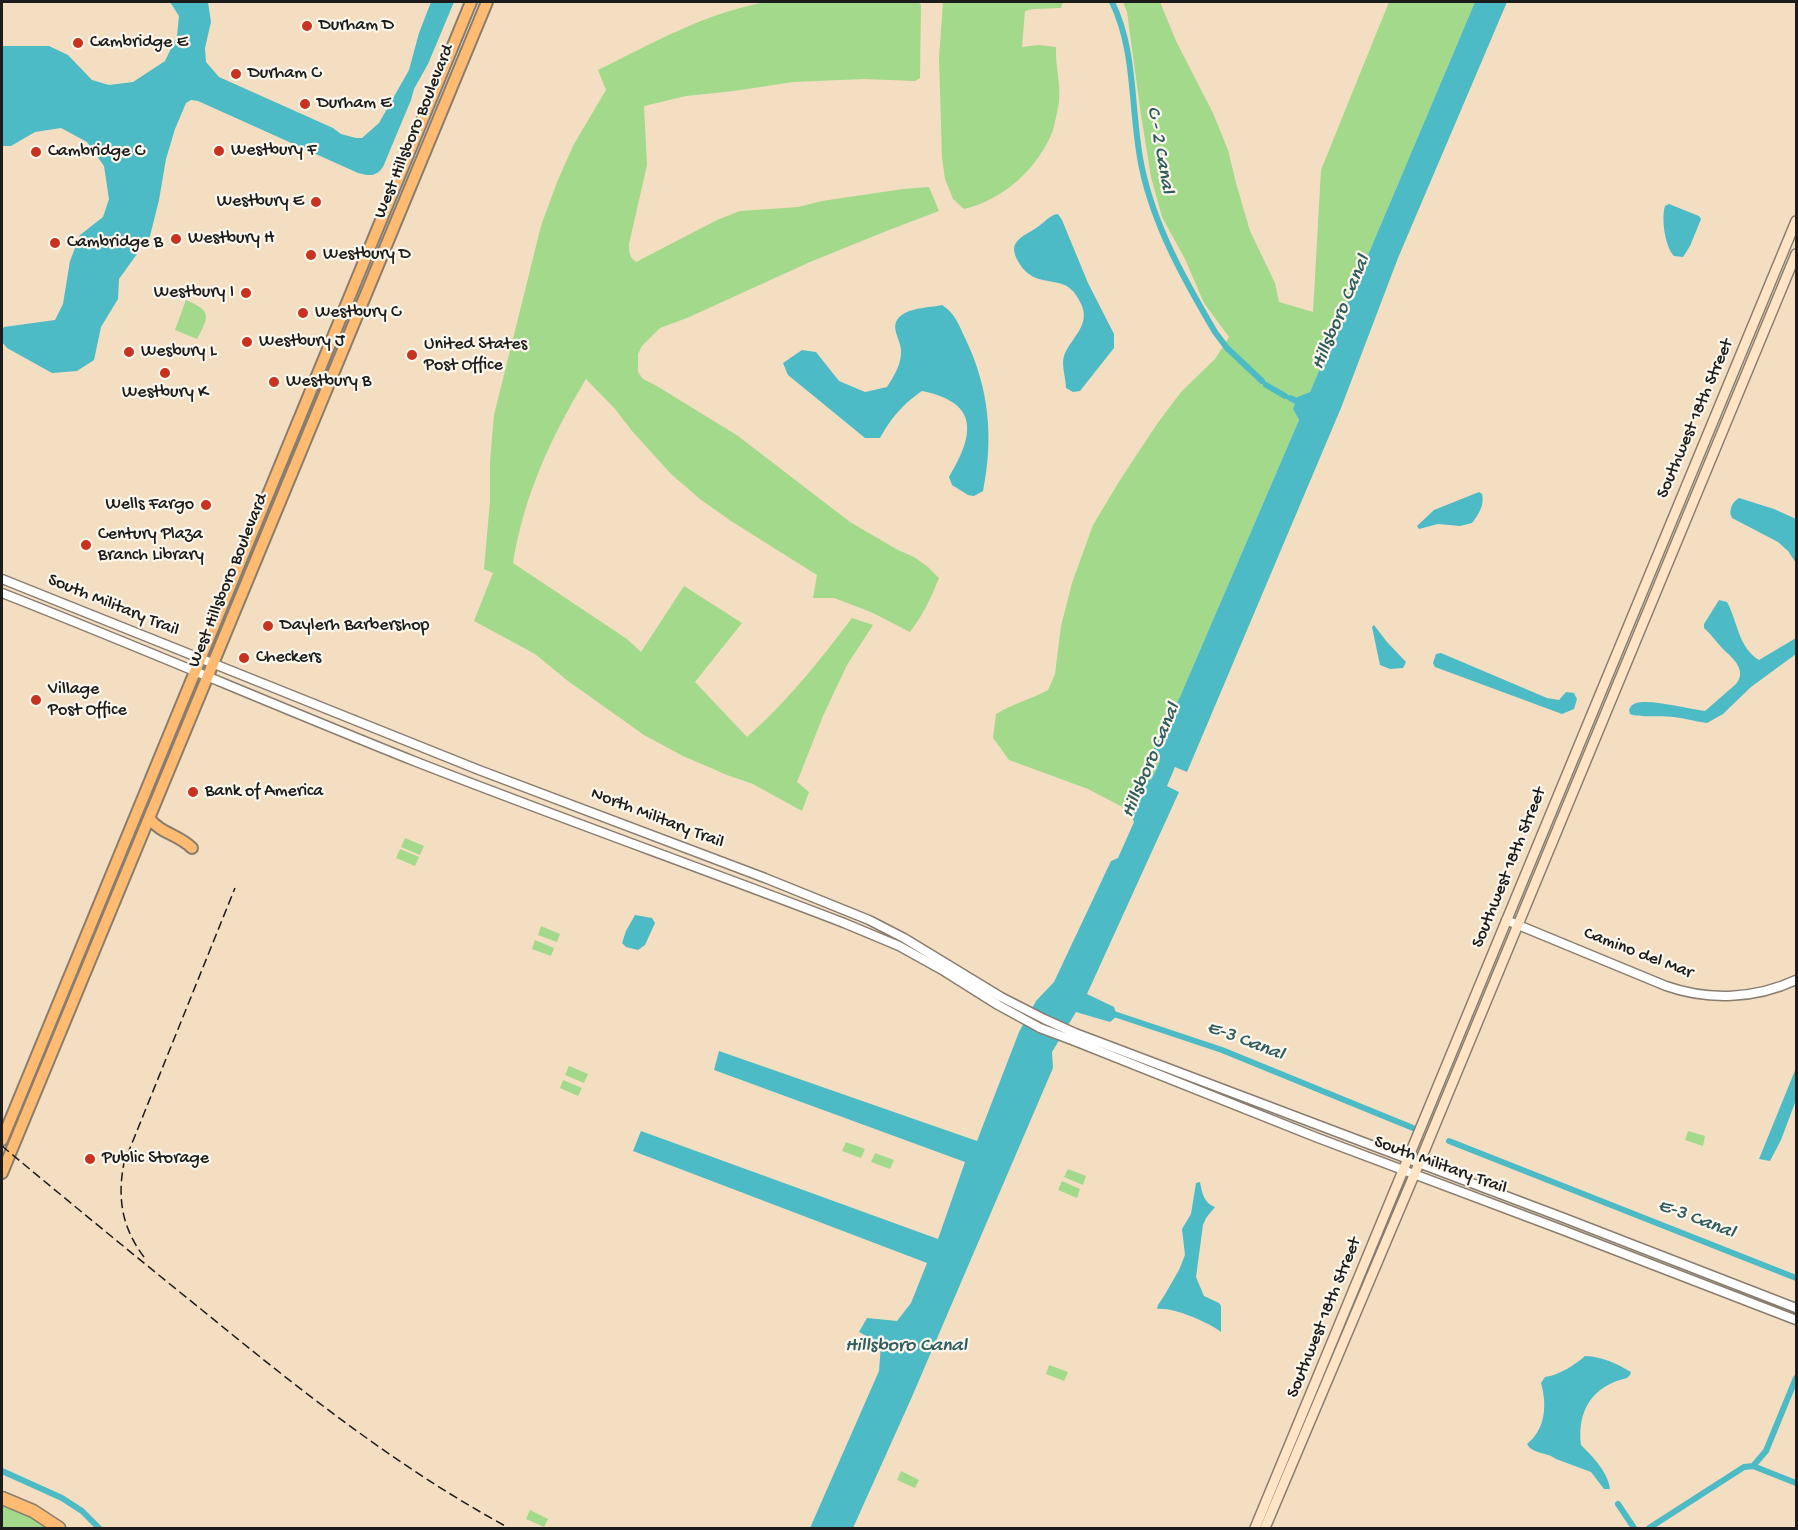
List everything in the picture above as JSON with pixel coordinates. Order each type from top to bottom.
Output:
[{"type":"highway","points":[[5,1499],[38,1514],[59,1528]]},
{"type":"main road","name":"West Hillsboro Boulevard","points":[[2,1140],[471,2]]},
{"type":"main road","name":"West Hillsboro Boulevard","points":[[2,1173],[487,2]]},
{"type":"main road","name":"Southwest 18th Street","points":[[1256,1528],[1797,221]]},
{"type":"main road","name":"Southwest 18th Street","points":[[1265,1528],[1797,254]]},
{"type":"main road","points":[[357,277],[358,292],[363,300]]},
{"type":"main road","points":[[349,298],[357,315]]},
{"type":"main road","points":[[149,818],[161,830],[185,841],[192,848]]},
{"type":"main road","points":[[79,955],[83,978]]},
{"type":"main road","points":[[34,1062],[32,1078],[37,1088]]},
{"type":"street","name":"South Military Trail","points":[[2,579],[213,664]]},
{"type":"street","name":"South Military Trail","points":[[2,593],[208,677]]},
{"type":"street","name":"North Military Trail","points":[[213,664],[479,770],[765,878],[869,920],[904,938],[993,992],[1023,1014]]},
{"type":"street","name":"North Military Trail","points":[[208,677],[467,781],[844,923],[899,946],[1023,1014],[1073,1037]]},
{"type":"street","name":"Camino del Mar","points":[[1506,920],[1666,986],[1687,992],[1735,996],[1763,992],[1797,980]]},
{"type":"street","name":"South Military Trail","points":[[1073,1037],[1408,1158],[1797,1308]]},
{"type":"street","name":"South Military Trail","points":[[1073,1037],[1297,1130],[1797,1320]]},
{"type":"green space","points":[[767,2],[918,2],[921,5],[920,78],[915,81],[864,79],[793,82],[686,96],[644,106],[647,165],[629,244],[632,258],[636,262],[717,220],[740,211],[798,207],[822,201],[929,187],[939,211],[810,262],[660,328],[642,346],[638,354],[638,372],[643,379],[738,436],[850,522],[928,567],[939,578],[933,592],[910,632],[871,612],[834,598],[813,598],[817,575],[700,499],[671,474],[586,379],[540,467],[524,514],[513,563],[627,639],[641,652],[684,586],[742,623],[695,682],[747,737],[789,695],[852,618],[873,625],[847,665],[823,716],[797,782],[809,792],[802,811],[753,784],[683,756],[644,735],[568,681],[535,654],[474,621],[493,573],[484,569],[494,415],[541,226],[574,144],[606,90],[598,70],[702,21]]},
{"type":"green space","points":[[943,2],[1063,2],[1061,8],[1025,11],[1022,47],[1038,45],[1056,47],[1059,102],[1052,133],[1037,159],[1017,182],[992,199],[964,209],[953,199],[945,179],[942,158],[939,58]]},
{"type":"green space","points":[[1123,2],[1160,2],[1176,41],[1213,113],[1228,150],[1250,231],[1275,283],[1279,302],[1313,312],[1321,170],[1389,2],[1475,2],[1310,392],[1297,397],[1293,409],[1299,420],[1179,699],[1150,756],[1160,761],[1151,780],[1145,778],[1130,811],[1088,789],[1009,760],[993,738],[996,714],[1048,690],[1055,674],[1061,626],[1072,583],[1093,525],[1157,424],[1181,392],[1215,359],[1229,337],[1204,303],[1185,259],[1162,217],[1151,177],[1127,12]]},
{"type":"green space","points":[[186,300],[200,307],[206,315],[197,339],[175,330]]},
{"type":"green space","points":[[405,838],[424,846],[420,855],[401,847]]},
{"type":"green space","points":[[400,849],[419,857],[415,866],[396,858]]},
{"type":"green space","points":[[541,926],[560,934],[557,942],[538,935]]},
{"type":"green space","points":[[535,940],[554,948],[551,956],[532,949]]},
{"type":"green space","points":[[569,1066],[588,1074],[584,1083],[565,1075]]},
{"type":"green space","points":[[563,1080],[582,1088],[578,1096],[560,1088]]},
{"type":"green space","points":[[1688,1131],[1705,1136],[1703,1146],[1685,1140]]},
{"type":"green space","points":[[846,1142],[865,1149],[861,1158],[842,1151]]},
{"type":"green space","points":[[875,1153],[894,1160],[890,1169],[871,1162]]},
{"type":"green space","points":[[1068,1169],[1086,1176],[1083,1185],[1064,1177]]},
{"type":"green space","points":[[1062,1181],[1080,1189],[1077,1198],[1058,1190]]},
{"type":"green space","points":[[1049,1365],[1068,1372],[1064,1381],[1046,1374]]},
{"type":"green space","points":[[901,1471],[919,1480],[915,1488],[897,1480]]},
{"type":"green space","points":[[2,1503],[32,1514],[54,1528],[2,1528]]},
{"type":"green space","points":[[530,1510],[548,1519],[544,1527],[526,1519]]},
{"type":"water","points":[[170,2],[208,2],[211,22],[205,48],[206,62],[219,77],[333,128],[341,134],[362,138],[379,123],[409,70],[419,33],[431,2],[454,2],[428,64],[414,89],[383,167],[375,174],[358,173],[198,101],[191,100],[186,103],[166,159],[150,236],[119,279],[118,299],[101,327],[94,360],[77,371],[52,373],[7,348],[2,342],[2,330],[4,327],[55,320],[63,304],[70,261],[80,235],[103,217],[109,199],[104,166],[87,142],[61,128],[35,132],[11,146],[2,146],[2,46],[49,46],[68,55],[92,80],[109,85],[133,82],[165,61],[177,36],[179,16]]},
{"type":"water","name":"Hillsboro Canal","points":[[1475,2],[1507,2],[1398,258],[1341,408],[1187,772],[1175,767],[1167,786],[1179,792],[1087,994],[1114,1007],[1117,1016],[1110,1022],[1076,1012],[1052,1052],[1053,1068],[853,1528],[810,1528],[879,1371],[881,1344],[859,1332],[867,1318],[897,1321],[911,1303],[927,1263],[633,1151],[641,1131],[938,1239],[965,1162],[714,1070],[719,1051],[977,1141],[1019,1032],[1036,1001],[1054,982],[1111,861],[1118,858],[1134,822],[1130,811],[1145,778],[1151,780],[1160,761],[1150,756],[1179,699],[1299,420],[1293,409],[1297,397],[1310,392]]},
{"type":"water","points":[[1669,204],[1699,216],[1701,219],[1683,257],[1674,256],[1666,239],[1664,211],[1665,206]]},
{"type":"water","points":[[1058,214],[1088,283],[1114,334],[1114,348],[1080,391],[1073,392],[1066,388],[1063,359],[1081,326],[1084,313],[1082,306],[1076,294],[1069,288],[1029,274],[1021,266],[1014,251],[1021,237]]},
{"type":"water","points":[[942,305],[961,328],[973,356],[984,394],[988,452],[983,491],[974,496],[952,485],[949,477],[959,459],[967,428],[966,418],[961,409],[952,402],[922,391],[898,412],[880,438],[865,438],[788,375],[783,363],[802,350],[816,352],[839,381],[865,392],[887,387],[897,370],[901,357],[901,347],[895,327],[899,317],[913,310]]},
{"type":"water","points":[[1479,492],[1483,498],[1482,506],[1472,523],[1460,526],[1438,524],[1419,529],[1417,526],[1434,510]]},
{"type":"water","points":[[1739,498],[1796,519],[1796,563],[1778,542],[1732,518],[1731,507]]},
{"type":"water","points":[[1719,600],[1727,602],[1743,641],[1752,655],[1759,660],[1796,638],[1796,654],[1751,687],[1723,714],[1707,723],[1674,717],[1630,714],[1629,710],[1632,705],[1643,702],[1705,711],[1736,684],[1740,674],[1738,666],[1704,628],[1704,624]]},
{"type":"water","points":[[1374,625],[1406,662],[1403,668],[1390,669],[1380,665],[1372,627]]},
{"type":"water","points":[[1441,653],[1547,698],[1559,700],[1566,692],[1574,693],[1577,699],[1574,709],[1562,714],[1435,667],[1433,663],[1436,654]]},
{"type":"water","points":[[635,915],[652,918],[655,923],[645,945],[638,950],[626,947],[622,943]]},
{"type":"water","points":[[1796,1068],[1796,1100],[1781,1140],[1770,1161],[1759,1159]]},
{"type":"water","points":[[1200,1182],[1206,1200],[1215,1207],[1203,1225],[1196,1277],[1204,1296],[1221,1306],[1221,1332],[1190,1316],[1172,1310],[1157,1309],[1185,1255],[1182,1229],[1191,1214],[1196,1183]]},
{"type":"water","points":[[1585,1356],[1609,1361],[1631,1372],[1627,1378],[1604,1387],[1596,1394],[1589,1402],[1582,1421],[1581,1445],[1603,1471],[1610,1489],[1604,1489],[1591,1472],[1536,1451],[1527,1444],[1538,1431],[1543,1416],[1544,1399],[1541,1383],[1545,1377],[1566,1369]]},
{"type":"waterway","name":"C - 2 Canal","points":[[1112,2],[1126,42],[1142,168],[1162,232],[1215,332],[1227,348],[1262,381]]},
{"type":"waterway","name":"C - 2 Canal","points":[[1266,385],[1285,396]]},
{"type":"waterway","points":[[1290,398],[1303,404]]},
{"type":"waterway","name":"E-3 Canal","points":[[1111,1013],[1222,1050],[1413,1128]]},
{"type":"waterway","name":"E-3 Canal","points":[[1449,1141],[1796,1278]]},
{"type":"waterway","points":[[1753,1466],[1766,1451],[1796,1378]]},
{"type":"waterway","points":[[1649,1528],[1744,1467],[1753,1466],[1796,1483]]},
{"type":"waterway","points":[[2,1471],[62,1498],[82,1511],[99,1528]]},
{"type":"waterway","points":[[1618,1504],[1634,1528]]},
{"type":"railway","points":[[144,1257],[131,1235],[123,1212],[121,1188],[124,1163],[235,888]]},
{"type":"railway","points":[[2,1146],[177,1290],[351,1427],[428,1480],[509,1528]]},
{"type":"place","name":"Durham D","points":[[307,26]]},
{"type":"place","name":"Cambridge E","points":[[78,43]]},
{"type":"place","name":"Durham C","points":[[236,74]]},
{"type":"place","name":"Durham E","points":[[305,104]]},
{"type":"place","name":"Westbury F","points":[[219,151]]},
{"type":"place","name":"Cambridge C","points":[[36,152]]},
{"type":"place","name":"Westbury E","points":[[316,202]]},
{"type":"place","name":"Westbury H","points":[[176,239]]},
{"type":"place","name":"Cambridge B","points":[[55,243]]},
{"type":"place","name":"Westbury D","points":[[311,255]]},
{"type":"place","name":"Westbury I","points":[[246,293]]},
{"type":"place","name":"Westbury C","points":[[303,313]]},
{"type":"place","name":"Westbury J","points":[[247,342]]},
{"type":"place","name":"Wesbury L","points":[[129,352]]},
{"type":"place","name":"United States Post Office","points":[[412,355]]},
{"type":"place","name":"Westbury K","points":[[165,373]]},
{"type":"place","name":"Westbury B","points":[[274,382]]},
{"type":"place","name":"Wells Fargo","points":[[206,505]]},
{"type":"place","name":"Century Plaza Branch Library","points":[[86,545]]},
{"type":"place","name":"Daylerh Barbershop","points":[[268,626]]},
{"type":"place","name":"Checkers","points":[[244,658]]},
{"type":"place","name":"Village Post Office","points":[[36,700]]},
{"type":"place","name":"Bank of America","points":[[193,792]]},
{"type":"place","name":"Public Storage","points":[[90,1159]]}]
